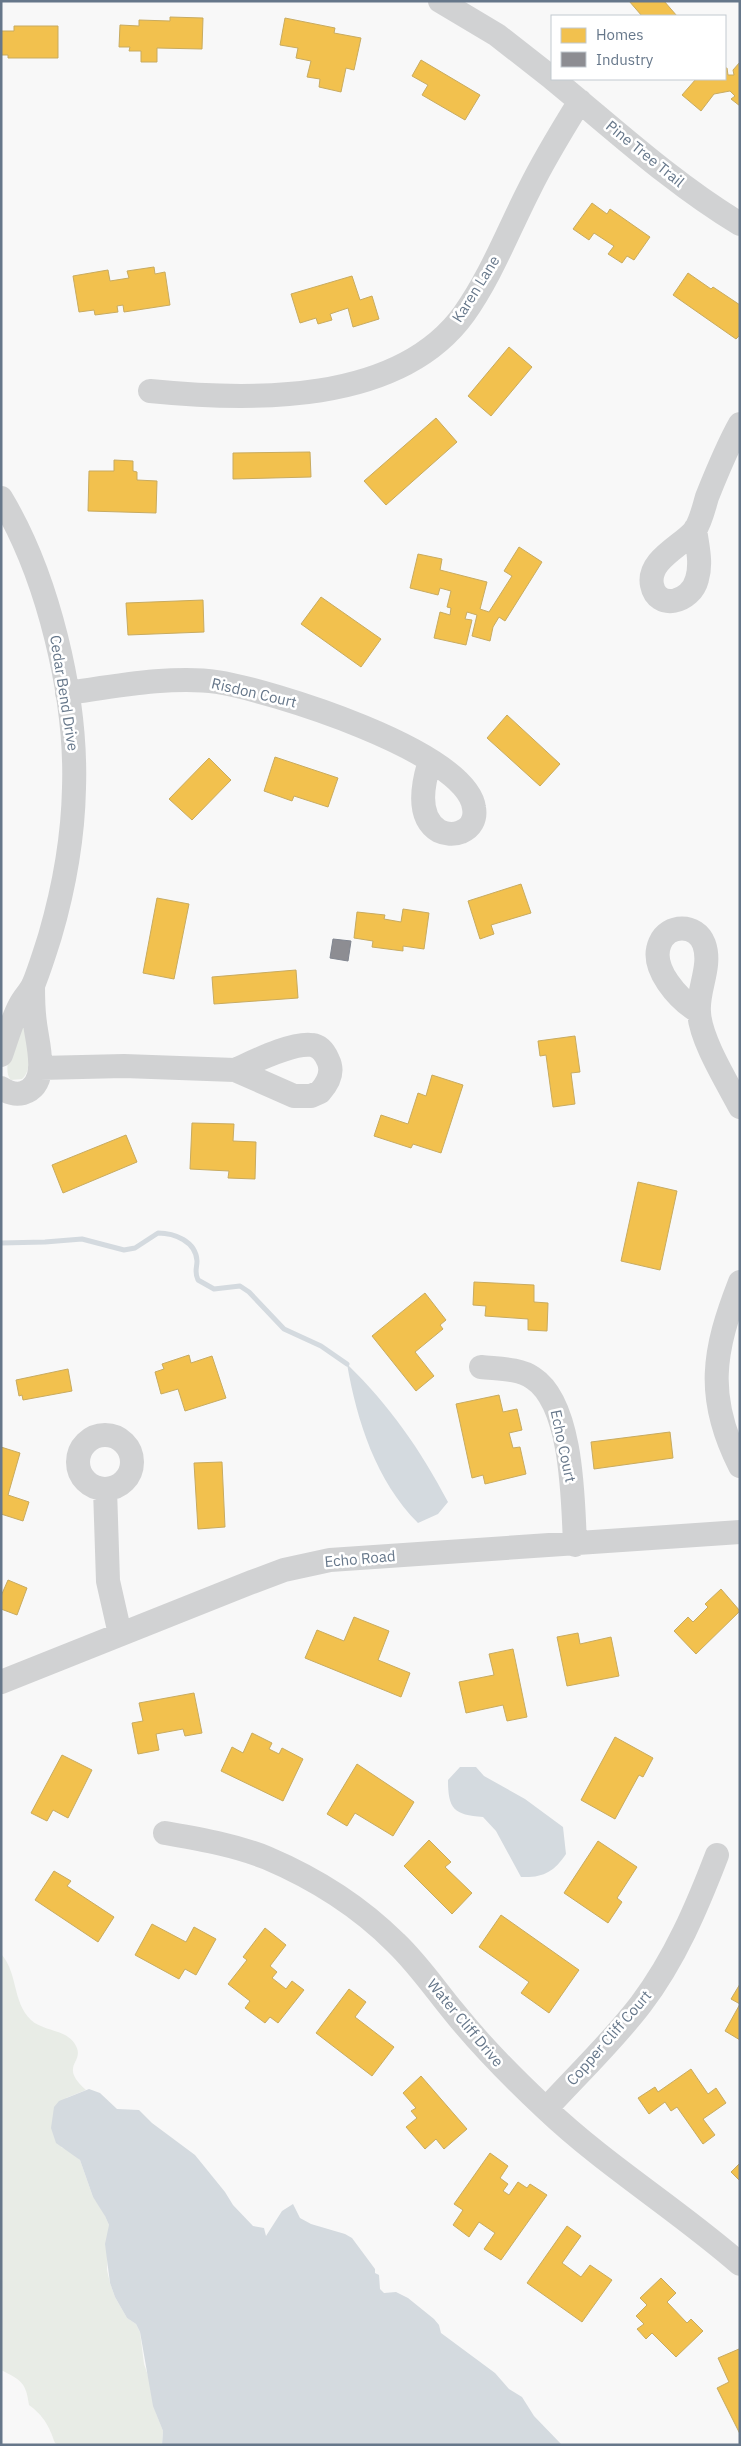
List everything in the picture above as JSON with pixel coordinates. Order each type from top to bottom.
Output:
[{"type":"street","name":"Pine Tree Trail","points":[[440,1],[497,35],[551,76]]},
{"type":"street","name":"Pine Tree Trail","points":[[555,80],[690,191],[740,224]]},
{"type":"street","name":"Karen Lane","points":[[150,391],[201,396],[305,392],[334,388],[385,373],[419,355],[451,329],[470,305],[498,256],[542,163],[580,101]]},
{"type":"street","points":[[695,529],[740,424]]},
{"type":"street","name":"Cedar Bend Drive","points":[[1,498],[22,536],[42,590],[53,628],[67,693],[74,756],[72,821],[57,908],[33,985],[20,1006],[1,1055]]},
{"type":"street","name":"Risdon Court","points":[[67,693],[164,682],[217,682],[261,692],[323,711],[359,725],[430,762]]},
{"type":"street","name":"Cedar Bend Drive","points":[[33,985],[33,1006],[40,1068]]},
{"type":"street","points":[[698,1012],[711,1050],[740,1107]]},
{"type":"street","points":[[1,1088],[9,1093],[23,1093],[34,1085],[40,1068],[124,1066],[235,1070]]},
{"type":"street","points":[[740,1282],[719,1349],[716,1381],[719,1415],[723,1430],[740,1466]]},
{"type":"street","name":"Echo Court","points":[[481,1367],[522,1373],[533,1378],[544,1388],[553,1401],[570,1465],[575,1545]]},
{"type":"street","points":[[106,1489],[108,1581],[120,1634]]},
{"type":"street","name":"Echo Road","points":[[1,1682],[252,1582],[312,1563],[330,1560],[575,1545],[740,1532]]},
{"type":"street","name":"Water Cliff Drive","points":[[165,1833],[226,1845],[266,1858],[318,1884],[347,1903],[396,1942],[484,2046],[546,2109],[605,2161],[687,2220],[740,2264]]},
{"type":"street","name":"Copper Cliff Court","points":[[546,2109],[617,2032],[652,1987],[679,1944],[717,1855]]},
{"type":"shaded area","points":[[24,1025],[29,1054],[28,1068],[22,1079],[11,1080],[8,1075],[8,1061],[17,1037]]},
{"type":"shaded area","points":[[347,1364],[390,1412],[426,1464],[448,1502],[438,1514],[418,1523],[391,1488],[380,1469],[363,1428],[356,1407]]},
{"type":"shaded area","points":[[460,1767],[476,1767],[484,1776],[525,1799],[563,1827],[566,1854],[557,1865],[542,1875],[521,1877],[496,1831],[483,1817],[459,1812],[451,1804],[448,1780]]},
{"type":"shaded area","points":[[1,1954],[10,1969],[25,2013],[36,2024],[67,2036],[72,2040],[78,2052],[73,2070],[74,2075],[86,2090],[66,2098],[61,2147],[70,2151],[80,2160],[93,2197],[103,2211],[109,2225],[107,2270],[110,2283],[115,2297],[127,2318],[136,2324],[140,2332],[144,2364],[150,2381],[156,2413],[163,2431],[162,2445],[59,2445],[55,2443],[42,2417],[29,2405],[24,2386],[18,2379],[1,2370]]},
{"type":"shaded area","points":[[89,2089],[100,2093],[117,2109],[139,2110],[152,2123],[195,2155],[233,2205],[253,2226],[264,2228],[266,2236],[282,2211],[293,2204],[300,2218],[311,2224],[345,2234],[352,2238],[375,2269],[375,2273],[379,2275],[380,2289],[384,2293],[396,2292],[408,2298],[434,2319],[439,2325],[441,2333],[495,2373],[509,2389],[522,2397],[534,2416],[562,2445],[162,2445],[163,2431],[153,2406],[140,2332],[136,2324],[127,2318],[115,2297],[110,2283],[105,2244],[109,2225],[93,2197],[80,2160],[56,2143],[51,2128],[54,2107],[59,2101]]},
{"type":"building: Homes","points":[[629,1],[664,1],[676,15],[641,15]]},
{"type":"building: Homes","points":[[170,17],[203,18],[202,49],[157,48],[157,62],[141,62],[141,51],[129,51],[130,47],[119,47],[120,25],[139,26],[139,20],[170,21]]},
{"type":"building: Homes","points":[[285,18],[335,28],[334,33],[361,38],[354,70],[346,68],[341,92],[319,87],[320,79],[307,77],[311,61],[296,58],[298,48],[280,45]]},
{"type":"building: Homes","points":[[14,26],[58,26],[58,58],[8,58],[8,55],[1,55],[1,31],[14,31]]},
{"type":"building: Homes","points":[[421,60],[480,95],[465,120],[422,95],[428,85],[412,76]]},
{"type":"building: Homes","points":[[740,62],[740,106],[731,99],[735,96],[730,91],[714,94],[701,111],[682,95],[695,80],[726,80],[726,68],[728,75],[734,75],[733,70]]},
{"type":"building: Homes","points":[[592,203],[607,214],[610,209],[650,237],[634,260],[627,256],[622,263],[608,254],[614,246],[594,233],[589,240],[573,229]]},
{"type":"building: Homes","points":[[154,267],[155,274],[165,272],[170,305],[124,312],[123,305],[117,306],[118,312],[95,315],[94,310],[79,312],[73,276],[108,270],[110,281],[129,278],[127,271]]},
{"type":"building: Homes","points":[[688,273],[711,289],[713,287],[740,305],[740,335],[736,339],[673,295]]},
{"type":"building: Homes","points":[[352,276],[360,300],[372,296],[379,319],[353,327],[348,308],[330,314],[332,320],[318,324],[316,318],[300,323],[291,294]]},
{"type":"building: Homes","points":[[509,347],[532,367],[491,416],[468,396]]},
{"type":"building: Homes","points":[[436,418],[457,442],[386,505],[364,481]]},
{"type":"building: Homes","points":[[310,452],[311,477],[233,479],[233,453]]},
{"type":"building: Homes","points":[[114,460],[133,461],[133,471],[137,472],[137,480],[157,481],[156,513],[88,511],[89,471],[114,471]]},
{"type":"building: Homes","points":[[519,547],[542,562],[505,621],[499,617],[493,627],[490,641],[472,636],[477,615],[467,612],[465,619],[472,620],[466,645],[434,638],[440,612],[450,615],[451,608],[447,607],[451,591],[440,588],[438,595],[410,588],[418,554],[442,559],[440,570],[487,582],[480,609],[489,612],[512,576],[504,571]]},
{"type":"building: Homes","points":[[321,597],[381,639],[361,667],[301,624]]},
{"type":"building: Homes","points":[[203,600],[204,632],[128,635],[126,603]]},
{"type":"building: Homes","points":[[507,715],[560,764],[540,786],[487,738]]},
{"type":"building: Homes","points":[[275,757],[338,778],[328,807],[294,796],[292,801],[264,791]]},
{"type":"building: Homes","points":[[209,758],[231,780],[192,820],[169,799]]},
{"type":"building: Homes","points":[[521,884],[531,913],[491,925],[494,934],[480,939],[468,901]]},
{"type":"building: Homes","points":[[157,898],[189,904],[174,979],[143,973]]},
{"type":"building: Homes","points":[[403,909],[429,913],[424,949],[403,946],[403,951],[372,947],[373,941],[354,938],[357,912],[385,915],[384,919],[401,922]]},
{"type":"building: Homes","points":[[296,970],[298,998],[214,1004],[212,977]]},
{"type":"building: Homes","points":[[575,1036],[580,1072],[571,1073],[575,1104],[553,1107],[546,1055],[540,1056],[538,1041]]},
{"type":"building: Homes","points":[[432,1075],[463,1085],[441,1153],[413,1144],[411,1148],[374,1136],[381,1115],[408,1124],[418,1093],[426,1096]]},
{"type":"building: Homes","points":[[192,1123],[234,1124],[233,1141],[256,1142],[255,1179],[228,1178],[229,1171],[190,1169]]},
{"type":"building: Homes","points":[[126,1135],[137,1162],[63,1193],[52,1165]]},
{"type":"building: Homes","points":[[638,1182],[677,1191],[660,1270],[621,1261]]},
{"type":"building: Homes","points":[[474,1282],[534,1285],[534,1302],[548,1303],[547,1331],[528,1330],[528,1319],[485,1316],[486,1306],[473,1305]]},
{"type":"building: Homes","points":[[425,1293],[446,1320],[440,1325],[443,1329],[415,1352],[434,1376],[416,1391],[372,1336]]},
{"type":"building: Homes","points":[[189,1355],[191,1363],[212,1356],[226,1398],[185,1411],[178,1389],[161,1394],[155,1372],[164,1369],[162,1364]]},
{"type":"building: Homes","points":[[68,1369],[72,1391],[23,1400],[22,1395],[19,1396],[16,1380]]},
{"type":"building: Homes","points":[[499,1395],[503,1412],[517,1409],[522,1430],[509,1433],[513,1448],[520,1447],[526,1474],[485,1484],[483,1475],[472,1478],[456,1404]]},
{"type":"building: Homes","points":[[670,1432],[673,1458],[594,1469],[591,1442]]},
{"type":"building: Homes","points":[[1,1447],[20,1453],[8,1495],[29,1502],[23,1521],[1,1514]]},
{"type":"building: Homes","points":[[222,1462],[225,1527],[198,1529],[194,1463]]},
{"type":"building: Homes","points":[[8,1580],[27,1588],[17,1615],[1,1609],[1,1596]]},
{"type":"building: Homes","points":[[721,1589],[740,1611],[696,1654],[674,1631],[688,1617],[693,1622],[708,1607],[705,1604]]},
{"type":"building: Homes","points":[[354,1617],[389,1631],[378,1660],[410,1673],[401,1697],[305,1658],[317,1630],[344,1641]]},
{"type":"building: Homes","points":[[578,1633],[580,1644],[611,1637],[619,1676],[567,1686],[557,1637]]},
{"type":"building: Homes","points":[[513,1649],[527,1717],[507,1721],[503,1705],[466,1713],[459,1682],[494,1675],[489,1654]]},
{"type":"building: Homes","points":[[194,1693],[202,1733],[185,1736],[183,1729],[156,1734],[159,1750],[138,1754],[132,1723],[143,1721],[139,1703]]},
{"type":"building: Homes","points":[[252,1733],[272,1743],[269,1749],[279,1754],[282,1748],[303,1759],[283,1801],[221,1771],[232,1747],[243,1753]]},
{"type":"building: Homes","points":[[615,1737],[653,1758],[643,1777],[639,1775],[615,1819],[581,1800]]},
{"type":"building: Homes","points":[[62,1755],[92,1770],[68,1818],[53,1810],[47,1821],[31,1813]]},
{"type":"building: Homes","points":[[357,1764],[414,1802],[393,1836],[355,1813],[347,1826],[327,1814]]},
{"type":"building: Homes","points":[[429,1840],[451,1862],[445,1867],[472,1893],[452,1914],[404,1866]]},
{"type":"building: Homes","points":[[598,1841],[637,1867],[617,1898],[622,1902],[608,1923],[564,1893]]},
{"type":"building: Homes","points":[[54,1871],[71,1881],[67,1886],[114,1917],[98,1942],[35,1900]]},
{"type":"building: Homes","points":[[501,1915],[579,1970],[549,2013],[521,1993],[529,1982],[479,1947]]},
{"type":"building: Homes","points":[[152,1924],[186,1942],[194,1927],[216,1939],[196,1975],[185,1969],[179,1979],[135,1955]]},
{"type":"building: Homes","points":[[265,1928],[286,1945],[270,1966],[277,1972],[272,1978],[286,1989],[292,1981],[304,1990],[278,2023],[270,2017],[265,2023],[245,2008],[250,2001],[228,1984],[247,1960],[243,1957]]},
{"type":"building: Homes","points":[[740,1984],[740,2004],[731,1999]]},
{"type":"building: Homes","points":[[349,1989],[366,2002],[355,2017],[394,2047],[372,2076],[316,2033]]},
{"type":"building: Homes","points":[[740,2004],[740,2040],[725,2031]]},
{"type":"building: Homes","points":[[691,2069],[708,2094],[716,2088],[726,2103],[703,2119],[715,2135],[703,2144],[677,2107],[671,2111],[665,2102],[649,2114],[638,2098],[655,2087],[658,2092]]},
{"type":"building: Homes","points":[[421,2076],[467,2129],[444,2149],[436,2139],[425,2149],[406,2127],[417,2118],[411,2111],[416,2108],[403,2093]]},
{"type":"building: Homes","points":[[490,2153],[508,2166],[500,2178],[508,2184],[503,2191],[509,2195],[518,2182],[527,2188],[530,2184],[547,2195],[501,2260],[484,2249],[495,2233],[479,2222],[469,2237],[453,2225],[463,2210],[454,2204]]},
{"type":"building: Homes","points":[[740,2163],[740,2181],[731,2172]]},
{"type":"building: Homes","points":[[567,2226],[581,2236],[562,2263],[581,2277],[590,2265],[612,2280],[582,2322],[527,2283]]},
{"type":"building: Homes","points":[[661,2278],[676,2293],[667,2302],[687,2323],[691,2319],[703,2331],[676,2357],[652,2333],[646,2339],[637,2329],[644,2324],[636,2316],[647,2305],[640,2298]]},
{"type":"building: Homes","points":[[739,2349],[740,2434],[717,2388],[729,2382],[718,2358]]},
{"type":"building: Industry","points":[[333,939],[351,941],[348,961],[330,958]]},
{"type":"waterway","points":[[1,1243],[82,1239],[124,1250],[135,1248],[158,1233],[177,1237],[188,1243],[196,1254],[198,1280],[214,1289],[240,1286],[249,1292],[284,1329],[321,1346],[347,1364]]}]
